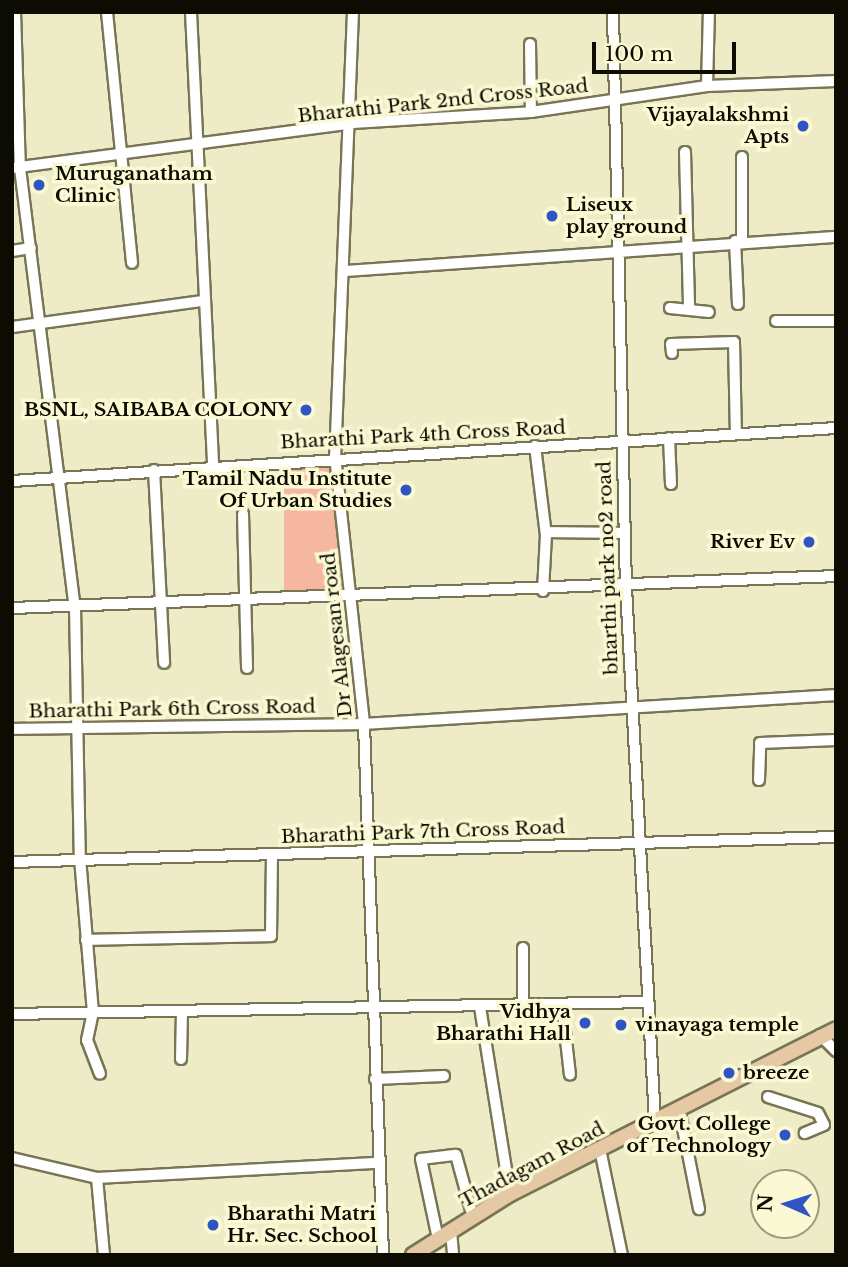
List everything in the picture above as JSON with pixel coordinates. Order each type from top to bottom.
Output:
[{"type":"main road","name":"Thadagam Road","points":[[820,1035],[836,1020]]},
{"type":"main road","name":"Thadagam Road","points":[[413,1255],[510,1194],[655,1122],[680,1113],[820,1035],[836,1029]]},
{"type":"street","points":[[15,12],[16,168],[32,248],[75,607],[80,858],[93,1012],[87,1040],[100,1074]]},
{"type":"street","points":[[107,12],[125,154],[132,263]]},
{"type":"street","points":[[191,12],[200,148],[203,301],[214,464]]},
{"type":"street","name":"Dr Alagesan road","points":[[353,12],[353,124],[335,456],[364,724],[366,853],[383,1255]]},
{"type":"street","name":"bharthi park no2 road","points":[[613,12],[618,101],[621,441],[626,588],[637,843],[655,1122]]},
{"type":"street","points":[[708,86],[709,12]]},
{"type":"street","points":[[530,44],[531,112]]},
{"type":"street","name":"Bharathi Park 2nd Cross Road","points":[[16,168],[125,154],[200,148],[353,124],[531,112],[708,86],[836,81]]},
{"type":"street","points":[[685,152],[689,308]]},
{"type":"street","points":[[738,304],[742,157]]},
{"type":"street","points":[[347,271],[688,243],[836,237]]},
{"type":"street","points":[[12,251],[32,248]]},
{"type":"street","points":[[12,327],[203,301]]},
{"type":"street","points":[[670,308],[709,312]]},
{"type":"street","points":[[776,321],[836,321]]},
{"type":"street","points":[[672,353],[671,344],[734,342],[736,434]]},
{"type":"street","name":"Bharathi Park 4th Cross Road","points":[[12,481],[335,456],[836,428]]},
{"type":"street","points":[[669,438],[671,484]]},
{"type":"street","points":[[535,446],[546,532],[543,591]]},
{"type":"street","points":[[154,470],[163,603],[164,663]]},
{"type":"street","points":[[243,514],[247,668]]},
{"type":"street","points":[[546,532],[624,533]]},
{"type":"street","points":[[12,608],[626,588],[836,576]]},
{"type":"street","name":"Bharathi Park 6th Cross Road","points":[[12,729],[364,724],[836,695]]},
{"type":"street","points":[[759,780],[760,743],[836,740]]},
{"type":"street","name":"Bharathi Park 7th Cross Road","points":[[12,862],[836,837]]},
{"type":"street","points":[[86,940],[271,936],[272,855]]},
{"type":"street","points":[[523,948],[523,1005]]},
{"type":"street","points":[[12,1014],[373,1010],[648,1002]]},
{"type":"street","points":[[562,1004],[570,1075]]},
{"type":"street","points":[[480,1007],[510,1194]]},
{"type":"street","points":[[181,1059],[182,1012]]},
{"type":"street","points":[[820,1035],[836,1051]]},
{"type":"street","points":[[375,1079],[444,1076]]},
{"type":"street","points":[[768,1097],[818,1113],[830,1125],[805,1133]]},
{"type":"street","points":[[680,1113],[699,1209]]},
{"type":"street","points":[[600,1149],[622,1255]]},
{"type":"street","points":[[438,1239],[421,1159],[456,1155],[473,1217]]},
{"type":"street","points":[[12,1158],[97,1178],[378,1163]]},
{"type":"street","points":[[97,1178],[104,1255]]},
{"type":"street","points":[[451,1231],[453,1255]]},
{"type":"shaded area","points":[[331,460],[347,593],[284,591],[284,469]]},
{"type":"place","name":"Vijayalakshmi Apts","points":[[803,126]]},
{"type":"place","name":"Muruganatham Clinic","points":[[39,185]]},
{"type":"place","name":"Liseux play ground","points":[[552,216]]},
{"type":"place","name":"BSNL, SAIBABA COLONY","points":[[306,410]]},
{"type":"place","name":"Tamil Nadu Institute Of Urban Studies","points":[[406,490]]},
{"type":"place","name":"River Ev","points":[[809,542]]},
{"type":"place","name":"Vidhya Bharathi Hall","points":[[585,1023]]},
{"type":"place","name":"vinayaga temple","points":[[621,1025]]},
{"type":"place","name":"breeze","points":[[729,1073]]},
{"type":"place","name":"Govt. College of Technology","points":[[785,1135]]},
{"type":"place","name":"Bharathi Matri Hr. Sec. School","points":[[213,1225]]}]
